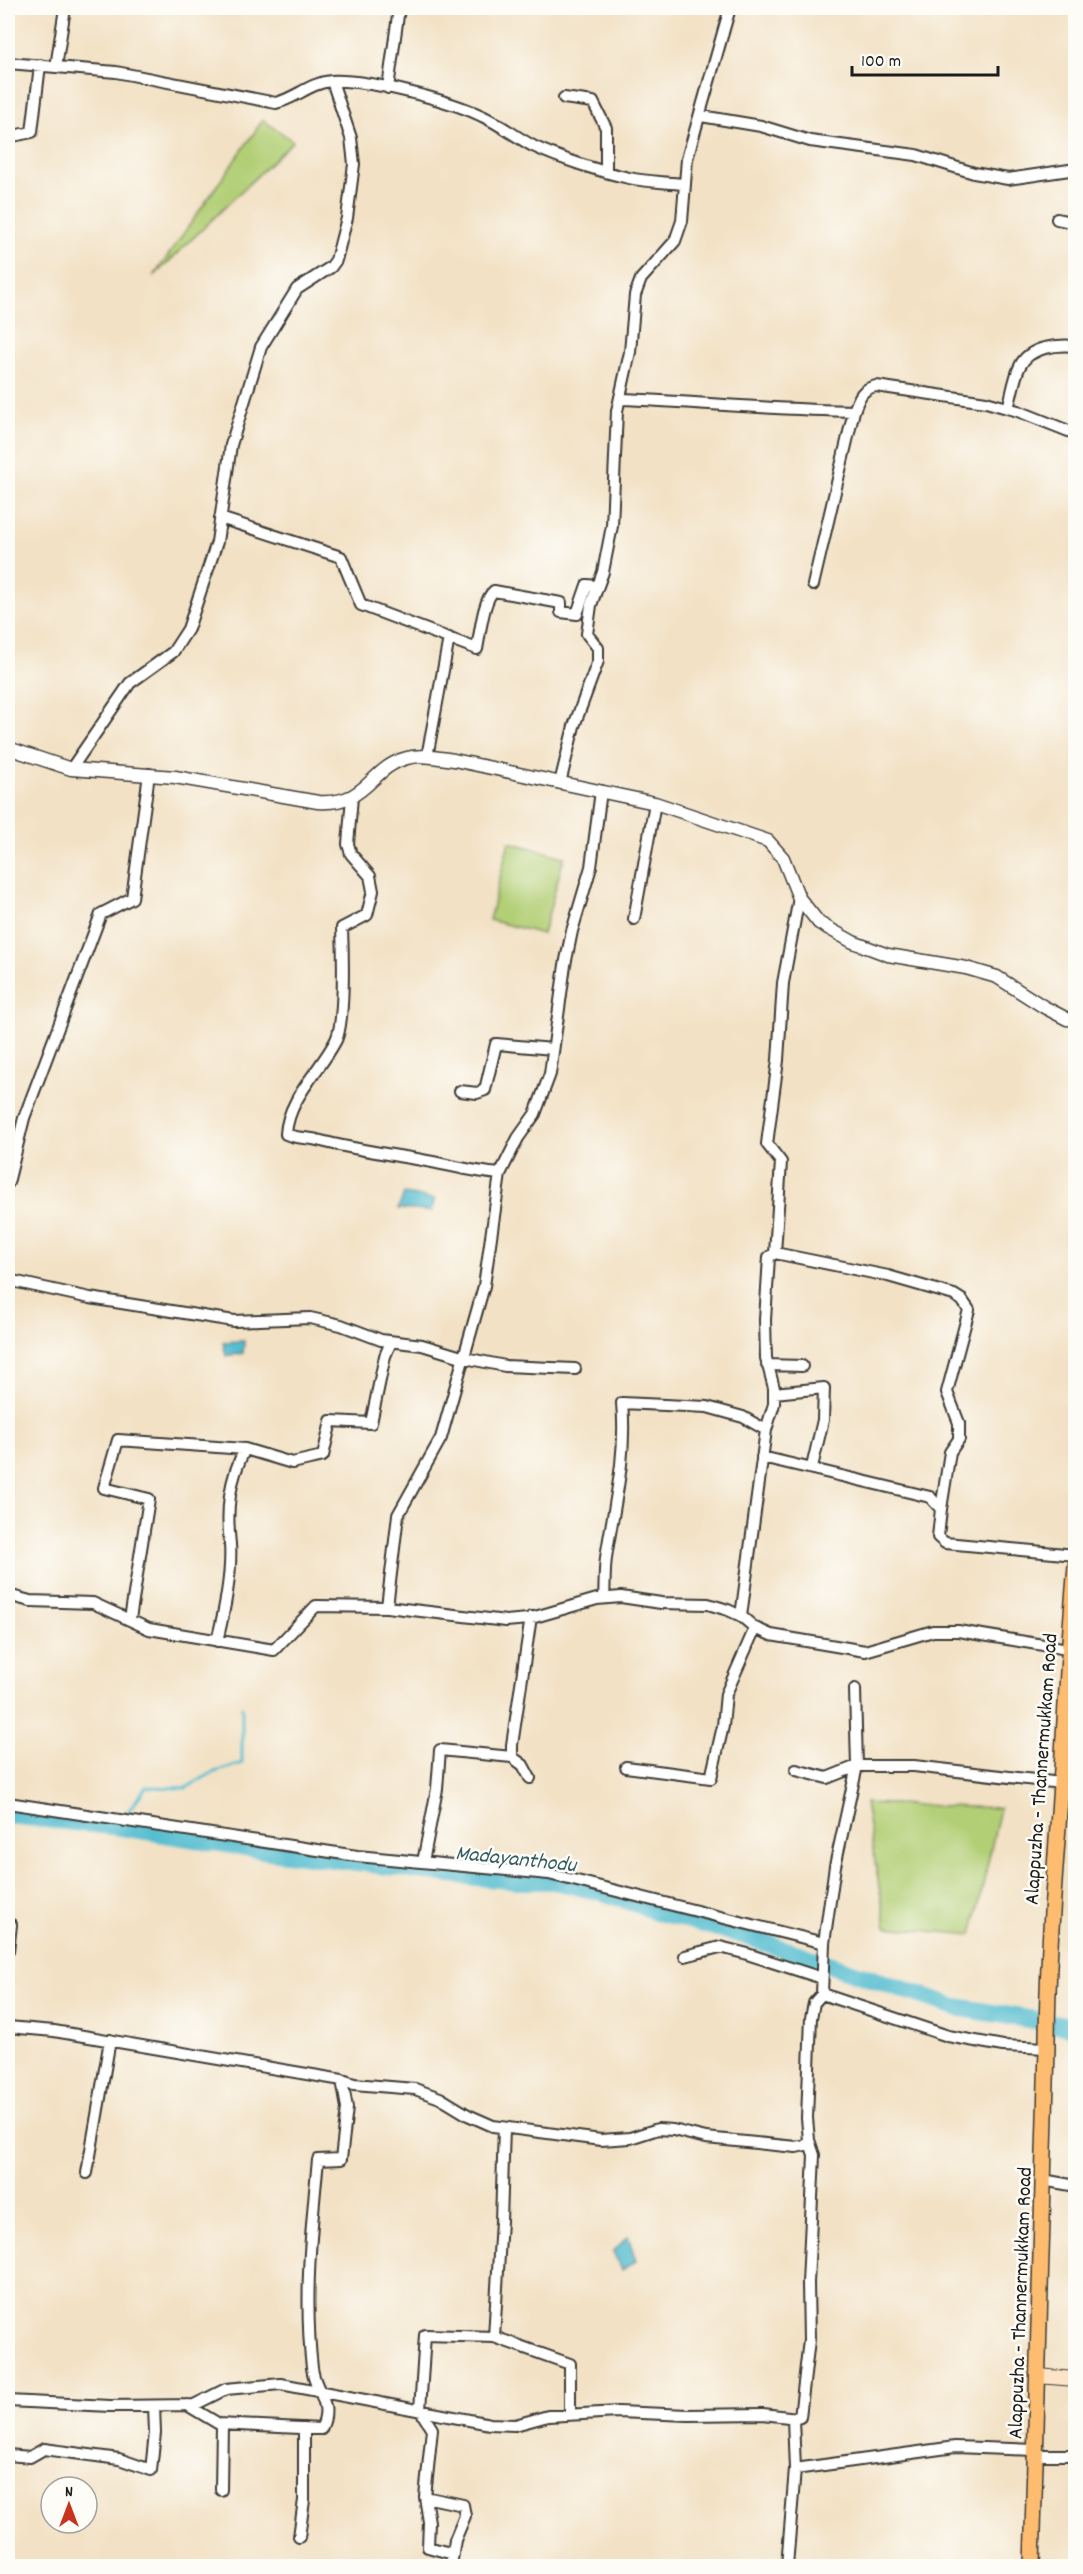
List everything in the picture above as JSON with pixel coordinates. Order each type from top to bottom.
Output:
[{"type":"main road","name":"Alappuzha - Thannermukkam Road","points":[[1032,2566],[1047,1976],[1076,1566]]},
{"type":"main road","points":[[1037,2376],[1076,2379]]},
{"type":"street","points":[[56,67],[65,8]]},
{"type":"street","points":[[388,88],[399,8]]},
{"type":"street","points":[[560,783],[574,726],[598,660],[598,648],[587,634],[591,605],[608,550],[612,525],[617,411],[630,352],[635,295],[641,279],[653,262],[675,241],[682,221],[683,184],[687,159],[730,8]]},
{"type":"street","points":[[8,63],[116,72],[276,103],[289,100],[312,85],[332,81],[388,88],[439,100],[482,116],[534,147],[606,171],[629,178],[683,184]]},
{"type":"street","points":[[8,137],[32,132],[40,65]]},
{"type":"street","points":[[70,769],[130,683],[173,652],[188,629],[217,542],[231,445],[261,347],[297,290],[331,267],[336,260],[347,218],[354,164],[351,138],[332,81]]},
{"type":"street","points":[[564,98],[593,102],[606,128],[606,171]]},
{"type":"street","points":[[701,116],[761,126],[810,141],[916,155],[974,173],[1008,179],[1076,169]]},
{"type":"street","points":[[1057,219],[1076,223]]},
{"type":"street","points":[[1008,408],[1020,366],[1028,356],[1049,347],[1076,346]]},
{"type":"street","points":[[813,585],[854,411],[861,392],[867,388],[876,386],[986,402],[1076,434]]},
{"type":"street","points":[[620,399],[704,402],[756,408],[854,411]]},
{"type":"street","points":[[220,518],[341,557],[362,605],[477,649],[485,609],[490,594],[494,591],[561,603],[561,612],[577,614],[587,585],[597,586]]},
{"type":"street","points":[[427,757],[449,638]]},
{"type":"street","points":[[8,748],[70,769],[149,774],[217,783],[318,802],[334,803],[352,798],[392,764],[408,757],[427,757],[454,760],[655,803],[768,841],[783,858],[799,898],[819,923],[853,942],[888,956],[966,968],[997,977],[1044,1007],[1076,1020]]},
{"type":"street","points":[[8,1183],[24,1118],[101,914],[132,898],[149,774]]},
{"type":"street","points":[[387,1607],[398,1515],[441,1438],[484,1286],[500,1174],[518,1138],[536,1114],[550,1074],[565,965],[572,931],[591,867],[601,791]]},
{"type":"street","points":[[352,798],[348,844],[351,854],[370,876],[373,891],[367,915],[342,928],[342,992],[337,1038],[286,1121],[286,1134],[359,1151],[422,1160],[472,1172],[500,1174]]},
{"type":"street","points":[[634,919],[655,803]]},
{"type":"street","points":[[741,1616],[766,1430],[774,1404],[774,1393],[767,1365],[765,1320],[770,1257],[775,1253],[781,1162],[767,1144],[778,1060],[783,983],[799,898]]},
{"type":"street","points":[[460,1091],[477,1093],[485,1090],[496,1044],[553,1049]]},
{"type":"street","points":[[775,1253],[888,1276],[954,1295],[962,1300],[969,1310],[946,1392],[959,1423],[959,1439],[950,1452],[940,1509],[938,1537],[945,1543],[1076,1555]]},
{"type":"street","points":[[8,1280],[90,1298],[234,1321],[318,1320],[391,1342],[422,1345],[465,1358],[505,1366],[575,1369]]},
{"type":"street","points":[[130,1619],[150,1499],[104,1488],[118,1440],[245,1449],[292,1464],[323,1456],[331,1421],[371,1423],[385,1356],[391,1342]]},
{"type":"street","points":[[767,1365],[802,1365]]},
{"type":"street","points":[[774,1393],[824,1388],[823,1420],[812,1467]]},
{"type":"street","points":[[604,1598],[606,1554],[615,1514],[625,1433],[622,1403],[706,1407],[743,1417],[766,1430]]},
{"type":"street","points":[[217,1641],[225,1609],[230,1541],[229,1488],[234,1469],[245,1449]]},
{"type":"street","points":[[762,1456],[812,1467],[852,1480],[930,1497],[940,1509]]},
{"type":"street","points":[[8,1595],[30,1601],[93,1603],[149,1629],[274,1650],[316,1606],[387,1607],[506,1621],[531,1617],[604,1598],[621,1597],[661,1603],[708,1604],[741,1616],[755,1628],[771,1635],[865,1651],[933,1631],[958,1632],[1070,1660]]},
{"type":"street","points":[[512,1757],[531,1617]]},
{"type":"street","points":[[626,1767],[711,1778],[723,1726],[726,1694],[755,1628]]},
{"type":"street","points":[[8,2401],[110,2406],[194,2405],[226,2389],[281,2384],[490,2424],[515,2425],[548,2416],[618,2412],[688,2415],[763,2414],[793,2419],[800,2417],[809,2340],[808,2283],[814,2155],[809,2140],[807,2074],[811,2018],[814,2003],[822,1995],[824,1943],[835,1866],[857,1766],[855,1689]]},
{"type":"street","points":[[423,1862],[437,1789],[440,1750],[512,1757],[523,1765],[530,1778]]},
{"type":"street","points":[[796,1770],[827,1778],[857,1766],[914,1766],[1061,1782]]},
{"type":"street","points":[[8,1803],[357,1856],[549,1874],[824,1943]]},
{"type":"street","points":[[8,1924],[11,1925],[8,1951]]},
{"type":"street","points":[[685,1956],[720,1947],[822,1974]]},
{"type":"street","points":[[822,1995],[948,2036],[1003,2046],[1047,2044]]},
{"type":"street","points":[[8,2027],[111,2040],[354,2084],[415,2089],[440,2098],[468,2115],[493,2126],[504,2128],[602,2140],[630,2138],[658,2129],[706,2138],[796,2147],[805,2145],[809,2140]]},
{"type":"street","points":[[87,2174],[111,2040]]},
{"type":"street","points":[[187,2405],[222,2425],[321,2429],[327,2417],[322,2392],[312,2370],[309,2320],[310,2246],[318,2160],[341,2159],[346,2108],[342,2080]]},
{"type":"street","points":[[494,2337],[504,2128]]},
{"type":"street","points":[[1043,2180],[1076,2186]]},
{"type":"street","points":[[453,2554],[428,2547],[429,2522],[425,2497],[432,2429],[420,2410],[425,2335],[494,2337],[570,2364],[570,2414]]},
{"type":"street","points":[[8,2455],[30,2457],[44,2449],[119,2459],[151,2470],[155,2433],[154,2406]]},
{"type":"street","points":[[788,2566],[795,2469],[793,2419]]},
{"type":"street","points":[[221,2490],[222,2425]]},
{"type":"street","points":[[299,2537],[304,2500],[304,2428]]},
{"type":"street","points":[[795,2469],[955,2447],[1076,2456]]},
{"type":"street","points":[[425,2497],[463,2505],[465,2516],[455,2540],[451,2566]]},
{"type":"green space","points":[[263,120],[293,141],[153,277]]},
{"type":"green space","points":[[509,842],[564,857],[543,934],[489,920]]},
{"type":"green space","points":[[865,1803],[1000,1808],[972,1935],[886,1927]]},
{"type":"water","points":[[404,1194],[435,1199],[431,1211],[398,1209]]},
{"type":"water","points":[[244,1341],[243,1353],[226,1356],[223,1342]]},
{"type":"water","points":[[628,2236],[636,2261],[622,2270],[613,2252]]},
{"type":"waterway","points":[[123,1818],[146,1787],[186,1788],[212,1773],[242,1763],[242,1707]]},
{"type":"waterway","name":"Madayanthodu","points":[[8,1815],[121,1827],[270,1851],[467,1876],[518,1881],[554,1881],[606,1893],[659,1912],[736,1933],[956,2007],[1076,2027]]}]
